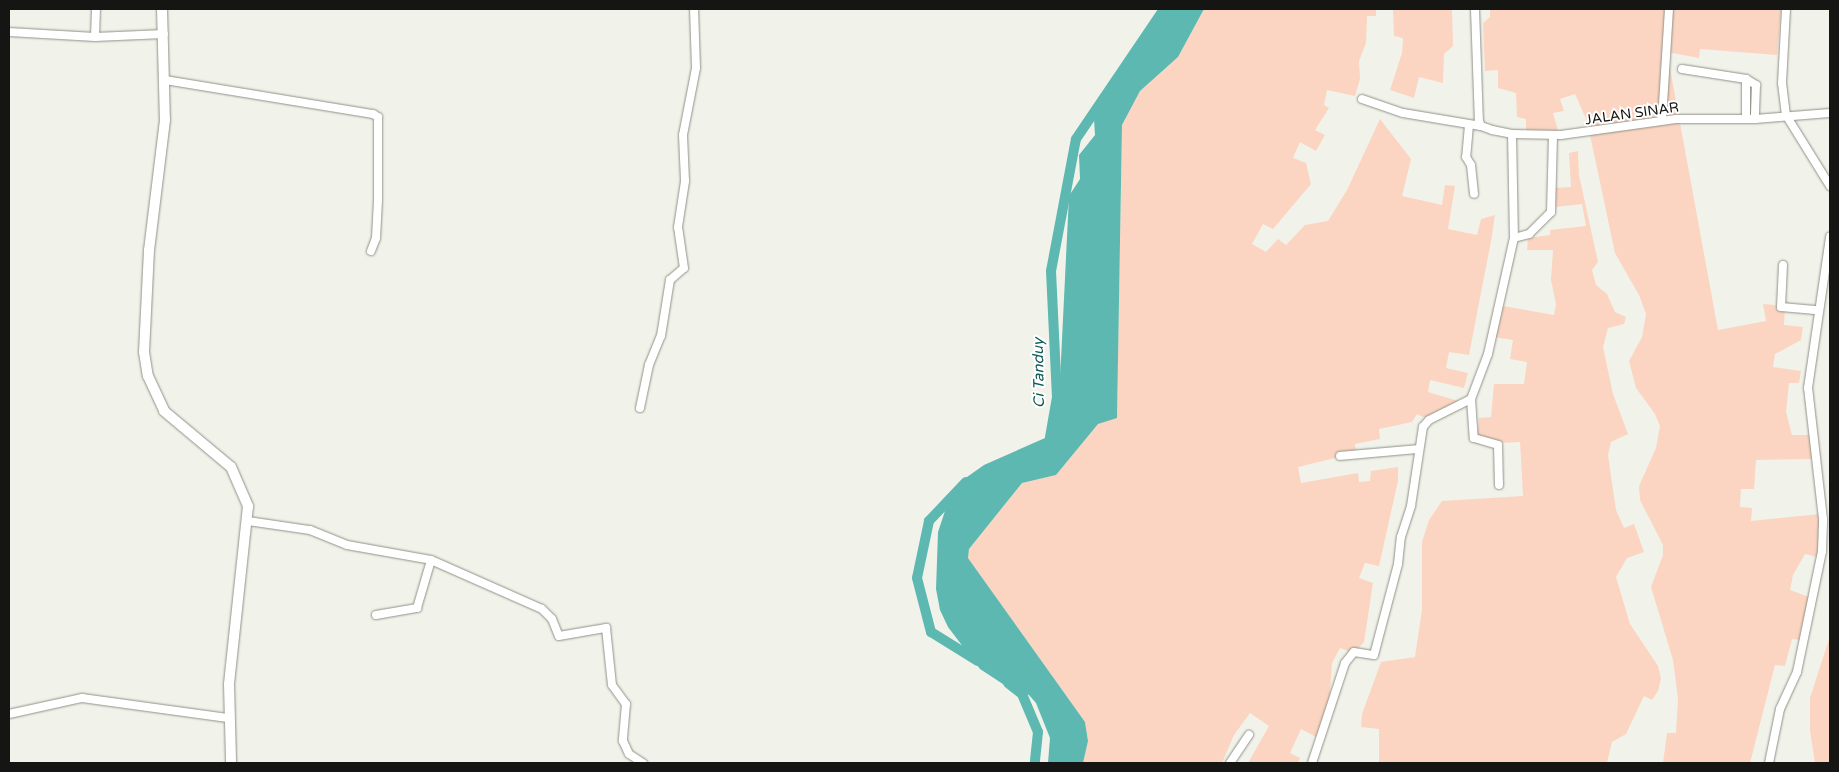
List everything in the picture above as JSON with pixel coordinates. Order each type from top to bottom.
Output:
[{"type":"main road","points":[[162,9],[165,80],[164,140],[145,298],[144,352],[148,376],[164,411],[231,467],[246,499],[248,521],[237,586],[228,718],[231,763]]},
{"type":"street","points":[[95,37],[96,9]]},
{"type":"street","points":[[640,408],[649,365],[661,336],[670,280],[684,268],[678,227],[685,181],[683,135],[696,68],[694,9]]},
{"type":"street","points":[[1475,9],[1481,126]]},
{"type":"street","points":[[1662,120],[1669,9]]},
{"type":"street","points":[[1786,9],[1782,83],[1786,115],[1830,186]]},
{"type":"street","points":[[9,32],[95,37],[164,34]]},
{"type":"street","points":[[1682,69],[1746,79],[1756,85],[1755,119]]},
{"type":"street","points":[[1746,79],[1746,119]]},
{"type":"street","points":[[165,80],[373,114],[378,118],[378,200],[376,238],[371,251]]},
{"type":"street","name":"JALAN SINAR","points":[[1362,99],[1403,113],[1481,126],[1512,134],[1553,135],[1583,133],[1662,120],[1755,119],[1786,115],[1830,113]]},
{"type":"street","points":[[1469,125],[1466,157],[1470,165],[1474,194]]},
{"type":"street","points":[[1499,485],[1498,446],[1474,438],[1471,399],[1488,354],[1514,238],[1512,134]]},
{"type":"street","points":[[1514,238],[1529,234],[1551,212],[1553,135]]},
{"type":"street","points":[[1769,763],[1780,709],[1797,672],[1822,551],[1823,519],[1808,388],[1830,237]]},
{"type":"street","points":[[1783,265],[1781,307],[1818,310]]},
{"type":"street","points":[[1312,763],[1345,663],[1354,652],[1374,655],[1398,564],[1401,536],[1409,518],[1423,427],[1429,420],[1471,399]]},
{"type":"street","points":[[1340,456],[1419,449]]},
{"type":"street","points":[[248,521],[310,530],[364,549],[431,560],[542,610],[552,619],[559,636],[606,628],[612,686],[626,704],[623,741],[629,754],[643,763]]},
{"type":"street","points":[[376,614],[417,608],[431,560]]},
{"type":"street","points":[[9,714],[82,698],[228,718]]},
{"type":"street","points":[[1230,763],[1250,735]]},
{"type":"shaded area","points":[[1204,9],[1376,9],[1376,16],[1367,16],[1366,43],[1359,61],[1360,79],[1355,96],[1327,90],[1324,105],[1329,108],[1315,130],[1325,135],[1316,151],[1300,142],[1293,158],[1306,163],[1311,184],[1273,229],[1263,224],[1252,244],[1266,252],[1278,239],[1286,245],[1305,225],[1328,221],[1347,190],[1380,119],[1411,159],[1402,196],[1442,205],[1445,185],[1455,186],[1448,229],[1477,235],[1481,219],[1495,215],[1491,241],[1469,355],[1449,352],[1446,368],[1468,373],[1464,388],[1430,380],[1428,392],[1465,403],[1430,420],[1417,414],[1412,422],[1379,429],[1380,439],[1355,444],[1356,453],[1298,467],[1301,483],[1358,473],[1359,482],[1370,481],[1371,471],[1398,467],[1398,481],[1379,566],[1365,563],[1359,578],[1373,583],[1364,642],[1354,653],[1340,648],[1332,663],[1329,708],[1320,739],[1301,729],[1290,753],[1300,758],[1298,763],[1248,763],[1269,726],[1250,713],[1234,735],[1222,763],[1083,763],[1088,741],[1085,722],[968,558],[969,549],[1022,483],[1056,475],[1098,424],[1117,417],[1122,125],[1140,91],[1178,57]]},
{"type":"shaded area","points":[[1376,9],[1452,9],[1453,46],[1444,54],[1443,83],[1419,77],[1414,98],[1390,90],[1402,53],[1403,38],[1394,36],[1393,10]]},
{"type":"shaded area","points":[[1490,9],[1781,9],[1777,55],[1700,49],[1699,58],[1667,52],[1718,330],[1766,321],[1763,304],[1785,306],[1784,325],[1803,327],[1801,340],[1775,354],[1773,367],[1801,371],[1799,383],[1789,383],[1786,412],[1792,435],[1814,435],[1814,459],[1756,460],[1754,489],[1741,489],[1740,507],[1752,508],[1751,521],[1820,514],[1821,558],[1805,554],[1793,575],[1790,590],[1812,598],[1800,640],[1792,639],[1785,666],[1775,665],[1750,763],[1663,763],[1667,733],[1676,733],[1678,699],[1673,660],[1651,587],[1663,555],[1663,545],[1640,500],[1639,486],[1656,448],[1660,426],[1655,414],[1636,388],[1629,361],[1642,337],[1646,314],[1639,295],[1615,253],[1587,121],[1575,94],[1560,99],[1564,111],[1553,113],[1560,137],[1526,133],[1526,119],[1517,117],[1516,93],[1498,88],[1498,70],[1485,71],[1483,23],[1490,17]]},
{"type":"shaded area","points":[[1578,151],[1579,175],[1598,262],[1592,270],[1596,285],[1607,294],[1615,312],[1626,317],[1624,324],[1608,328],[1603,347],[1613,394],[1628,434],[1611,442],[1608,455],[1616,510],[1624,528],[1634,524],[1644,552],[1627,558],[1616,577],[1630,624],[1658,666],[1661,679],[1658,691],[1652,700],[1644,696],[1626,734],[1612,742],[1607,763],[1379,763],[1379,729],[1361,727],[1362,714],[1381,662],[1415,657],[1422,610],[1422,542],[1429,520],[1442,501],[1523,496],[1520,442],[1477,444],[1479,418],[1491,417],[1494,384],[1524,384],[1527,362],[1510,359],[1513,340],[1494,337],[1503,306],[1554,315],[1556,304],[1551,280],[1553,250],[1527,250],[1528,238],[1550,235],[1550,230],[1586,226],[1582,204],[1556,207],[1555,188],[1571,187],[1569,153]]},
{"type":"shaded area","points":[[1830,636],[1830,763],[1815,763],[1810,731],[1810,698]]},
{"type":"water","points":[[1166,9],[1204,9],[1178,57],[1140,91],[1122,125],[1117,418],[1098,424],[1056,475],[1022,483],[969,549],[968,558],[1085,722],[1088,741],[1083,763],[1048,763],[1050,738],[1036,703],[1029,695],[1012,690],[980,669],[948,627],[940,610],[936,589],[938,532],[946,508],[967,477],[984,465],[1045,438],[1053,424],[1059,401],[1069,196],[1080,179],[1079,155],[1095,135],[1094,119],[1107,97]]},
{"type":"waterway","name":"Ci Tanduy","points":[[1050,437],[1057,398],[1051,271],[1076,139],[1164,9]]},
{"type":"waterway","name":"Ci Tanduy","points":[[966,482],[929,521],[917,578],[931,632],[978,661]]},
{"type":"waterway","name":"Ci Tanduy","points":[[1008,683],[1022,694],[1038,732],[1035,763]]}]
